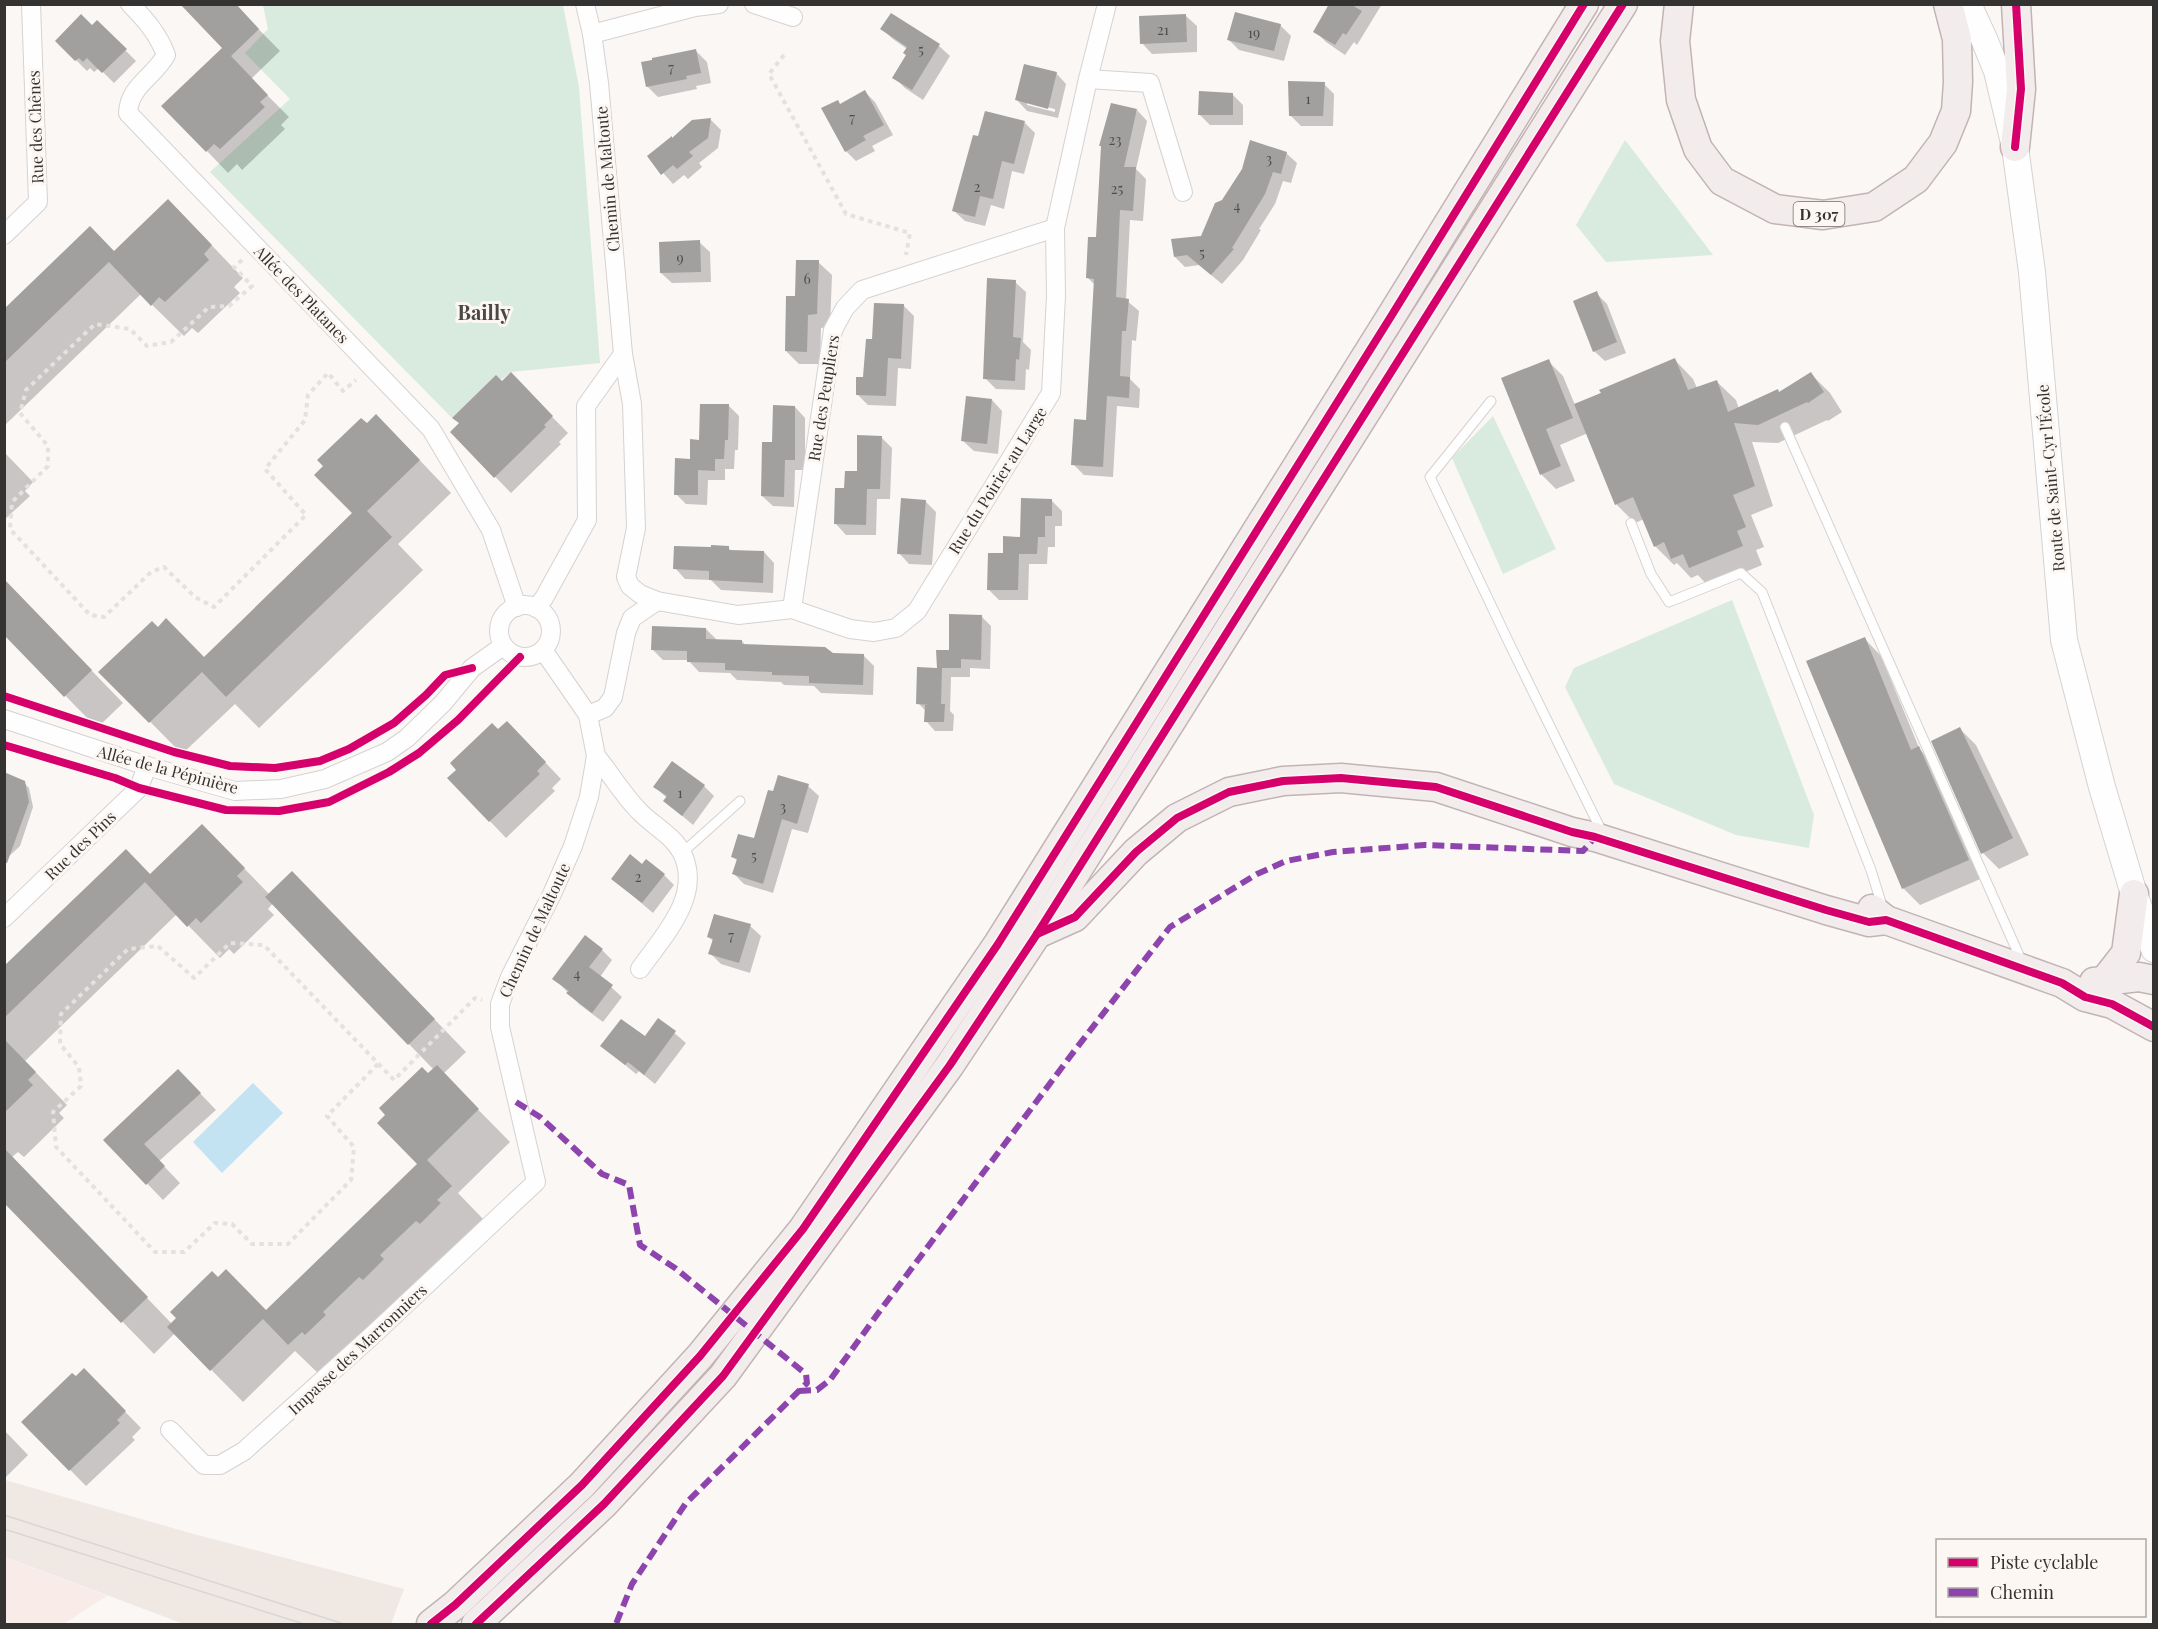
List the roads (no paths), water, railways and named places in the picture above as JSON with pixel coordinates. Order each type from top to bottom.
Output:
[{"type":"main road","points":[[431,1624],[455,1605],[582,1485],[700,1356],[803,1229],[998,944],[1584,4]]},
{"type":"main road","points":[[476,1624],[604,1504],[723,1376],[950,1065],[1037,934],[1623,4]]},
{"type":"main road","name":"D 307","points":[[1679,4],[1675,41],[1680,100],[1698,149],[1722,181],[1775,209],[1823,215],[1874,207],[1916,179],[1943,143],[1956,111],[1958,82],[1957,39],[1948,4]]},
{"type":"main road","name":"Route de Saint-Cyr l'École","points":[[1968,4],[1997,71],[2015,147],[2032,272],[2064,640],[2102,787],[2134,894],[2154,949]]},
{"type":"main road","points":[[2015,147],[2021,89],[2016,4]]},
{"type":"main road","points":[[1037,934],[1075,917],[1136,852],[1177,818],[1229,792],[1283,781],[1341,778],[1437,788],[1572,831],[1598,832],[1826,910],[1869,922],[1886,920],[2061,983],[2085,997],[2108,992],[2139,977],[2154,980]]},
{"type":"main road","points":[[2108,992],[2126,953],[2134,894]]},
{"type":"main road","points":[[2108,992],[2144,997],[2154,990]]},
{"type":"main road","points":[[2108,992],[2154,1027]]},
{"type":"street","name":"Rue des Chênes","points":[[4,235],[38,202],[31,4]]},
{"type":"street","name":"Allée des Platanes","points":[[130,4],[160,40],[166,56],[135,89],[128,102],[128,113],[431,429],[491,530],[517,607]]},
{"type":"street","name":"Chemin de Maltoute","points":[[585,4],[599,83],[623,354],[632,404],[636,528],[626,577],[630,586],[640,594],[657,601]]},
{"type":"street","points":[[592,34],[695,7],[718,4]]},
{"type":"street","points":[[754,4],[793,17]]},
{"type":"street","name":"Rue du Poirier au Large","points":[[657,601],[738,615],[792,609],[850,629],[874,632],[896,627],[917,611],[1051,393],[1056,296],[1055,228],[1107,4]]},
{"type":"street","points":[[1088,79],[1150,83],[1183,192]]},
{"type":"street","name":"Rue des Peupliers","points":[[792,609],[833,330],[845,308],[862,290],[1055,228]]},
{"type":"street","points":[[536,608],[544,598],[587,520],[586,406],[623,354]]},
{"type":"street","points":[[588,715],[605,708],[613,697],[626,633],[632,618],[657,601]]},
{"type":"street","points":[[528,605],[536,608],[548,619],[550,627],[550,635],[543,650],[520,657],[514,655],[503,645],[499,629],[501,621],[506,613],[517,607],[528,605]]},
{"type":"street","name":"Allée de la Pépinière","points":[[4,719],[147,766],[235,791],[281,789],[326,780],[387,752],[407,738],[443,703],[472,668],[503,645]]},
{"type":"street","name":"Chemin de Maltoute","points":[[536,1182],[500,1027],[500,1004],[510,977],[552,894],[573,846],[589,797],[596,756],[588,715],[543,650]]},
{"type":"street","points":[[596,756],[639,811],[662,830],[682,853],[688,876],[682,908],[640,969]]},
{"type":"street","name":"Rue des Pins","points":[[4,918],[139,788],[147,766]]},
{"type":"street","name":"Impasse des Marronniers","points":[[170,1430],[204,1464],[220,1465],[244,1451],[375,1333],[536,1182]]},
{"type":"lane","points":[[1491,401],[1430,477],[1598,832]]},
{"type":"lane","points":[[1785,427],[2025,970]]},
{"type":"lane","points":[[1631,523],[1651,574],[1669,602],[1741,573],[1762,592],[1871,870],[1886,920]]},
{"type":"lane","points":[[682,853],[740,801]]},
{"type":"water","points":[[253,1083],[283,1113],[222,1173],[193,1142]]},
{"type":"tram line","points":[[4,1515],[344,1624]]},
{"type":"tram line","points":[[4,1529],[304,1624]]},
{"type":"district","name":"Bailly","points":[[484,311]]}]
